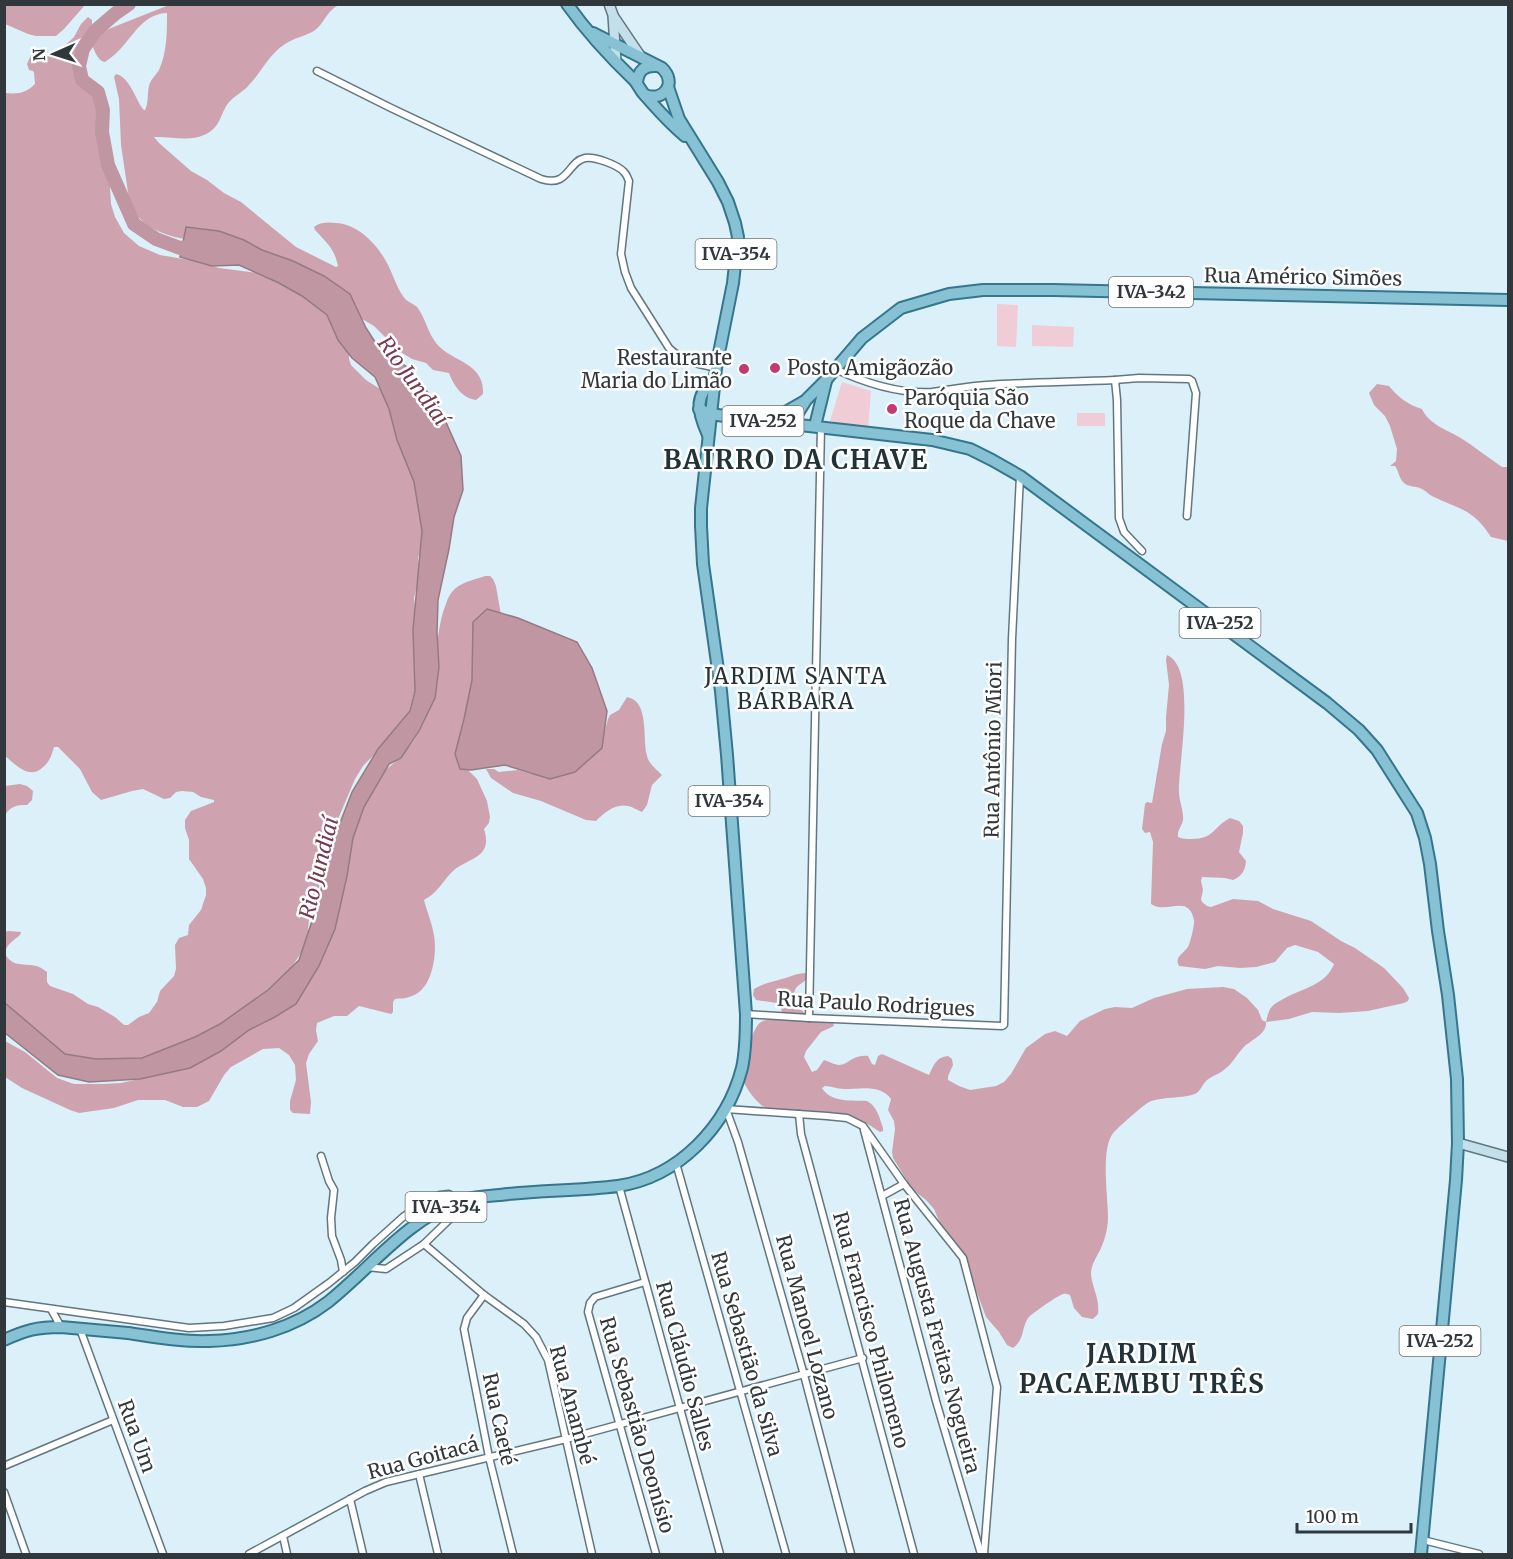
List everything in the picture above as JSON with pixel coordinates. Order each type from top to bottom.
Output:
[{"type":"main road","points":[[567,4],[616,62],[637,83],[645,95],[651,97],[661,95],[668,87],[666,72],[590,31]]},
{"type":"main road","points":[[609,4],[613,15],[641,57]]},
{"type":"main road","points":[[613,15],[616,62]]},
{"type":"main road","points":[[637,83],[642,69],[649,65],[657,66]]},
{"type":"main road","name":"IVA-354","points":[[4,1340],[22,1331],[42,1327],[208,1341],[243,1338],[272,1331],[297,1321],[327,1303],[409,1229],[434,1212],[462,1201],[485,1196],[618,1186],[645,1179],[676,1163],[694,1148],[726,1109],[742,1068],[746,1042],[746,1014],[724,718],[700,526],[715,372],[732,283],[738,237],[728,202],[679,119],[668,87]]},
{"type":"main road","name":"IVA-354","points":[[645,95],[668,121],[691,141]]},
{"type":"main road","name":"Rua Américo Simões","points":[[790,424],[806,400],[862,338],[901,308],[949,294],[1053,290],[1509,300]]},
{"type":"main road","points":[[708,436],[699,409],[700,398],[715,372]]},
{"type":"main road","points":[[818,426],[826,380]]},
{"type":"main road","points":[[768,422],[806,400]]},
{"type":"main road","points":[[699,409],[711,414]]},
{"type":"main road","name":"IVA-252","points":[[711,414],[932,440],[970,449],[992,460],[1020,476],[1327,703],[1359,730],[1377,750],[1416,813],[1425,838],[1448,994],[1457,1079],[1458,1143],[1453,1213],[1421,1554]]},
{"type":"main road","points":[[1458,1143],[1509,1157]]},
{"type":"street","points":[[317,71],[548,182],[564,177],[578,162],[586,158],[603,161],[623,171],[628,181],[621,254],[631,288],[669,348],[676,355],[715,372]]},
{"type":"street","points":[[835,369],[855,378],[912,392],[933,392],[985,385],[1139,378],[1189,379],[1196,393],[1187,516]]},
{"type":"street","points":[[1115,380],[1119,518],[1124,532],[1142,551]]},
{"type":"street","points":[[809,1018],[818,426]]},
{"type":"street","name":"Rua Antônio Miori","points":[[1004,1025],[1011,675],[1020,476]]},
{"type":"street","name":"Rua Paulo Rodrigues","points":[[746,1014],[1004,1025]]},
{"type":"street","points":[[726,1109],[847,1118],[863,1126],[904,1184],[963,1258],[997,1387],[983,1554]]},
{"type":"street","name":"Rua Manoel Lozano","points":[[726,1109],[738,1142],[804,1375],[851,1554]]},
{"type":"street","name":"Rua Francisco Philomeno","points":[[799,1114],[801,1134],[914,1554]]},
{"type":"street","name":"Rua Augusta Freitas Nogueira","points":[[863,1126],[936,1401],[983,1554]]},
{"type":"street","points":[[321,1156],[334,1190],[332,1236],[343,1272]]},
{"type":"street","name":"Rua Sebastião da Silva","points":[[676,1163],[786,1554]]},
{"type":"street","points":[[882,1196],[904,1184]]},
{"type":"street","name":"Rua Cláudio Salles","points":[[618,1186],[720,1554]]},
{"type":"street","points":[[4,1302],[189,1328],[224,1326],[273,1318],[294,1308],[343,1272],[403,1217],[426,1201],[449,1194],[453,1204]]},
{"type":"street","points":[[367,1267],[386,1269],[424,1244],[457,1212],[485,1196]]},
{"type":"street","name":"Rua Anambé","points":[[424,1244],[484,1295],[524,1324],[536,1337],[548,1360],[592,1554]]},
{"type":"street","name":"Rua Sebastião Deonísio","points":[[645,1282],[595,1298],[588,1312],[656,1554]]},
{"type":"street","name":"Rua Caeté","points":[[484,1295],[467,1318],[464,1329],[489,1457],[513,1554]]},
{"type":"street","points":[[51,1309],[61,1327]]},
{"type":"street","name":"Rua Um","points":[[80,1329],[163,1554]]},
{"type":"street","name":"Rua Goitacá","points":[[249,1554],[386,1482],[566,1438],[862,1358]]},
{"type":"street","points":[[4,1466],[113,1420]]},
{"type":"street","points":[[419,1474],[438,1554]]},
{"type":"street","points":[[4,1492],[26,1554]]},
{"type":"street","points":[[350,1499],[363,1554]]},
{"type":"street","points":[[283,1536],[287,1554]]},
{"type":"street","points":[[1423,1540],[1459,1552],[1479,1554]]},
{"type":"shaded area","points":[[5,4],[85,5],[56,36],[36,36],[5,24]]},
{"type":"shaded area","points":[[169,5],[339,5],[331,10],[314,31],[279,48],[249,85],[227,105],[218,124],[210,132],[192,138],[154,137],[191,171],[241,202],[296,247],[336,267],[338,266],[332,250],[314,227],[324,223],[344,224],[366,236],[383,256],[404,298],[420,311],[434,340],[447,353],[464,362],[478,374],[483,394],[476,400],[459,391],[449,373],[433,370],[426,363],[412,359],[399,351],[374,326],[357,316],[184,239],[158,231],[137,216],[129,199],[121,145],[119,99],[114,77],[116,74],[125,79],[145,110],[148,89],[164,56],[167,13],[147,20],[105,62],[98,57],[91,42],[97,34]]},
{"type":"shaded area","points":[[88,17],[92,20],[92,24],[80,49],[78,64],[81,73],[95,91],[98,101],[104,152],[109,171],[111,204],[124,233],[139,246],[160,255],[201,262],[219,268],[266,274],[293,285],[325,312],[334,328],[349,344],[351,365],[366,380],[380,389],[422,478],[424,537],[418,558],[420,572],[414,598],[416,675],[409,713],[402,726],[363,766],[355,779],[327,845],[318,892],[309,919],[307,941],[303,950],[287,974],[243,1014],[171,1055],[77,1068],[5,1012],[4,932],[21,932],[7,947],[8,958],[16,963],[43,969],[47,972],[47,982],[50,986],[73,994],[88,1004],[98,1007],[124,1025],[149,1013],[157,1002],[160,991],[174,976],[175,945],[179,938],[188,935],[189,925],[201,910],[206,895],[203,879],[189,859],[189,840],[185,820],[191,811],[214,802],[214,800],[201,797],[193,792],[182,791],[164,799],[143,789],[101,800],[92,792],[80,769],[58,747],[54,747],[45,765],[32,772],[22,770],[5,756],[5,93],[21,93],[35,84],[34,73],[29,70],[27,64],[31,55],[40,51],[58,52],[74,37]]},
{"type":"shaded area","points":[[997,304],[1018,305],[1016,347],[997,346]]},
{"type":"shaded area","points":[[1032,325],[1074,327],[1073,347],[1032,346]]},
{"type":"shaded area","points":[[842,382],[871,391],[868,429],[830,421]]},
{"type":"shaded area","points":[[1377,384],[1389,386],[1404,400],[1422,409],[1438,426],[1465,440],[1502,467],[1508,467],[1508,541],[1491,537],[1466,511],[1402,481],[1395,466],[1390,466],[1396,461],[1397,449],[1390,426],[1385,416],[1374,405],[1369,393]]},
{"type":"shaded area","points":[[1077,413],[1105,413],[1105,426],[1077,426]]},
{"type":"shaded area","points":[[490,576],[496,586],[501,615],[459,761],[477,779],[487,801],[490,817],[484,829],[486,845],[479,855],[454,870],[435,892],[424,900],[433,928],[435,946],[430,976],[422,989],[407,998],[395,999],[391,1014],[359,1006],[347,1016],[334,1016],[317,1023],[318,1041],[306,1063],[311,1102],[310,1114],[293,1113],[290,1110],[296,1080],[295,1065],[289,1055],[279,1048],[263,1049],[231,1067],[209,1101],[197,1107],[183,1107],[165,1100],[138,1100],[114,1108],[79,1113],[22,1088],[5,1077],[5,1041],[25,1052],[57,1078],[74,1084],[121,1083],[159,1075],[182,1069],[282,1008],[369,782],[401,756],[414,740],[424,721],[431,694],[440,626],[448,599],[459,586]]},
{"type":"shaded area","points":[[1167,655],[1176,663],[1182,678],[1184,697],[1179,779],[1183,820],[1178,837],[1192,839],[1205,837],[1230,818],[1239,821],[1243,826],[1239,852],[1246,861],[1244,870],[1233,880],[1202,877],[1202,902],[1211,907],[1233,899],[1258,901],[1273,909],[1311,921],[1384,968],[1403,988],[1409,998],[1408,1001],[1368,1011],[1312,1012],[1289,1019],[1266,1022],[1273,1005],[1326,977],[1334,964],[1318,952],[1295,945],[1287,948],[1275,962],[1256,967],[1218,966],[1205,969],[1179,966],[1178,958],[1188,947],[1194,920],[1191,912],[1182,906],[1157,907],[1151,904],[1153,842],[1150,832],[1145,833],[1142,829],[1145,804],[1152,803],[1166,731],[1169,685]]},
{"type":"shaded area","points":[[627,697],[639,706],[644,722],[647,756],[651,764],[662,775],[652,785],[647,805],[642,812],[623,805],[614,807],[596,821],[586,820],[541,801],[513,793],[491,778],[486,769],[499,772],[518,770],[532,774],[547,774],[599,746],[610,715],[619,710]]},
{"type":"shaded area","points":[[20,784],[33,791],[32,800],[27,805],[12,808],[5,815],[5,786]]},
{"type":"shaded area","points":[[803,973],[809,976],[794,992],[797,1004],[809,1016],[833,1023],[834,1026],[821,1032],[806,1051],[804,1057],[812,1072],[817,1070],[824,1060],[839,1065],[854,1058],[868,1056],[875,1065],[878,1056],[882,1054],[929,1075],[938,1060],[948,1056],[952,1059],[953,1065],[948,1080],[970,1090],[996,1086],[1004,1082],[1026,1048],[1045,1034],[1055,1031],[1067,1036],[1080,1021],[1105,1009],[1132,1008],[1154,998],[1187,989],[1223,987],[1234,989],[1247,998],[1258,1010],[1262,1020],[1266,1022],[1266,1027],[1261,1034],[1243,1048],[1228,1067],[1206,1081],[1198,1092],[1189,1096],[1149,1102],[1114,1132],[1107,1149],[1106,1160],[1107,1229],[1091,1270],[1098,1314],[1093,1319],[1082,1317],[1074,1308],[1070,1295],[1061,1295],[1028,1318],[1017,1345],[1013,1348],[1007,1345],[986,1317],[968,1269],[943,1230],[934,1209],[912,1189],[893,1158],[895,1129],[894,1121],[888,1110],[891,1099],[887,1094],[869,1088],[841,1089],[825,1086],[822,1088],[836,1098],[870,1103],[876,1109],[881,1121],[883,1131],[880,1132],[849,1116],[793,1115],[774,1112],[758,1102],[743,1081],[751,1040],[757,1026],[782,1013],[777,1003],[756,1000],[753,995],[754,989]]},
{"type":"water","points":[[186,227],[219,231],[244,240],[324,276],[350,294],[377,345],[411,370],[440,409],[461,456],[463,490],[454,517],[438,600],[439,667],[435,698],[419,731],[401,758],[389,764],[364,807],[353,838],[335,929],[319,966],[296,1004],[249,1030],[221,1051],[190,1068],[140,1079],[89,1082],[58,1075],[5,1033],[5,1003],[65,1054],[96,1059],[142,1058],[195,1037],[220,1024],[268,990],[299,960],[316,909],[335,836],[352,792],[378,749],[410,711],[415,691],[413,630],[422,531],[414,482],[397,440],[389,409],[375,377],[352,358],[338,340],[327,315],[302,296],[239,265],[212,266],[180,257]]},
{"type":"water","points":[[487,609],[518,618],[577,642],[592,668],[607,711],[602,748],[575,772],[550,779],[505,765],[471,770],[460,769],[455,754],[472,680],[473,622]]},
{"type":"waterway","name":"Rio Jundiaí","points":[[129,4],[95,31],[83,49],[79,66],[82,80],[98,92],[103,110],[102,132],[108,165],[134,224],[156,239],[180,248],[200,246]]},
{"type":"place","name":"Posto Amigãozão","points":[[775,368]]},
{"type":"place","name":"Restaurante Maria do Limão","points":[[744,369]]},
{"type":"place","name":"Paróquia São Roque da Chave","points":[[892,409]]},
{"type":"district","name":"BAIRRO DA CHAVE","points":[[796,460]]},
{"type":"district","name":"JARDIM SANTA BÁRBARA","points":[[796,688]]},
{"type":"district","name":"JARDIM PACAEMBU TRÊS","points":[[1142,1369]]}]
